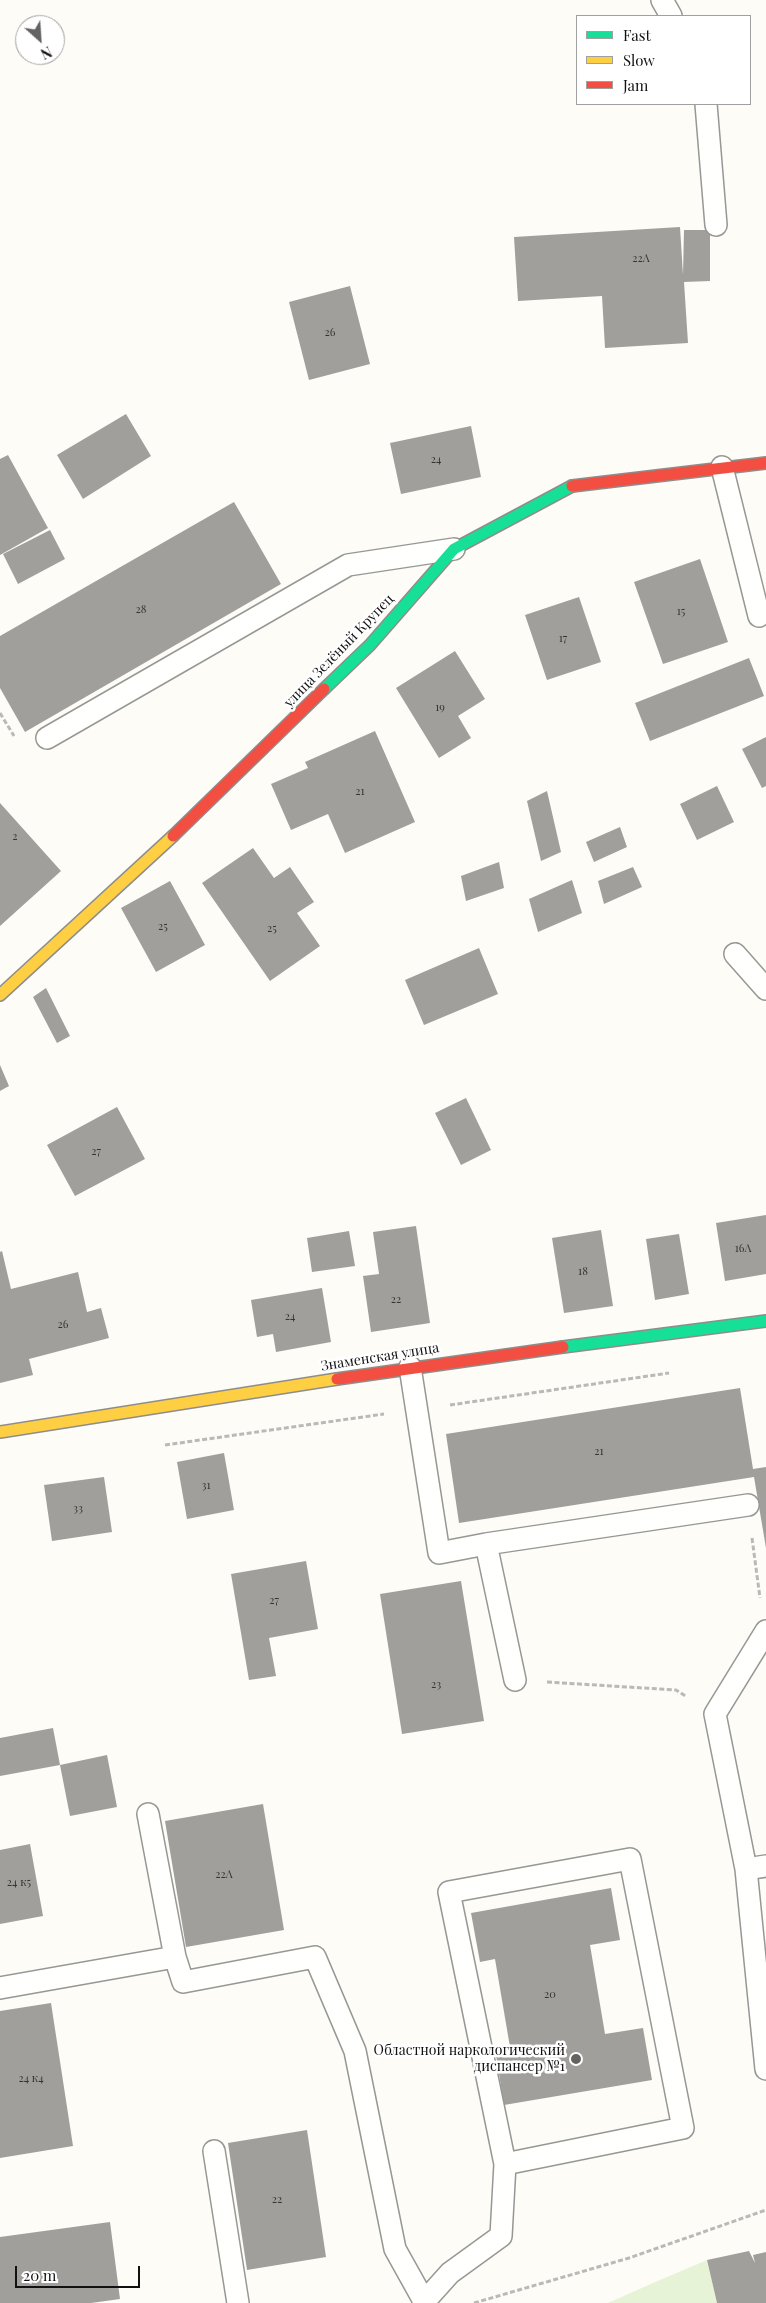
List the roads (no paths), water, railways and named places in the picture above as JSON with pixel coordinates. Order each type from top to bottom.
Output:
[{"type":"street","name":"улица Зелёный Крупец","points":[[0,995],[133,875],[370,645],[454,549],[574,485],[722,467],[766,464]]},
{"type":"street","name":"Знаменская улица","points":[[0,1432],[410,1368],[766,1321]]},
{"type":"lane","points":[[662,0],[670,15]]},
{"type":"lane","points":[[706,105],[716,225]]},
{"type":"lane","points":[[722,467],[759,616]]},
{"type":"lane","points":[[47,738],[348,565],[454,549]]},
{"type":"lane","points":[[735,954],[766,989]]},
{"type":"lane","points":[[410,1368],[440,1553],[486,1544],[748,1505]]},
{"type":"lane","points":[[486,1544],[515,1680]]},
{"type":"lane","points":[[765,1631],[715,1714],[756,1867],[766,2069]]},
{"type":"lane","points":[[148,1814],[175,1956],[183,1982],[315,1957],[356,2051],[395,2249],[424,2302],[450,2273],[501,2236],[505,2164],[449,1892],[630,1859],[682,2128],[505,2164]]},
{"type":"lane","points":[[0,1988],[175,1956]]},
{"type":"lane","points":[[214,2151],[238,2303]]},
{"type":"place","name":"Областной наркологический диспансер №1","points":[[576,2059]]}]
